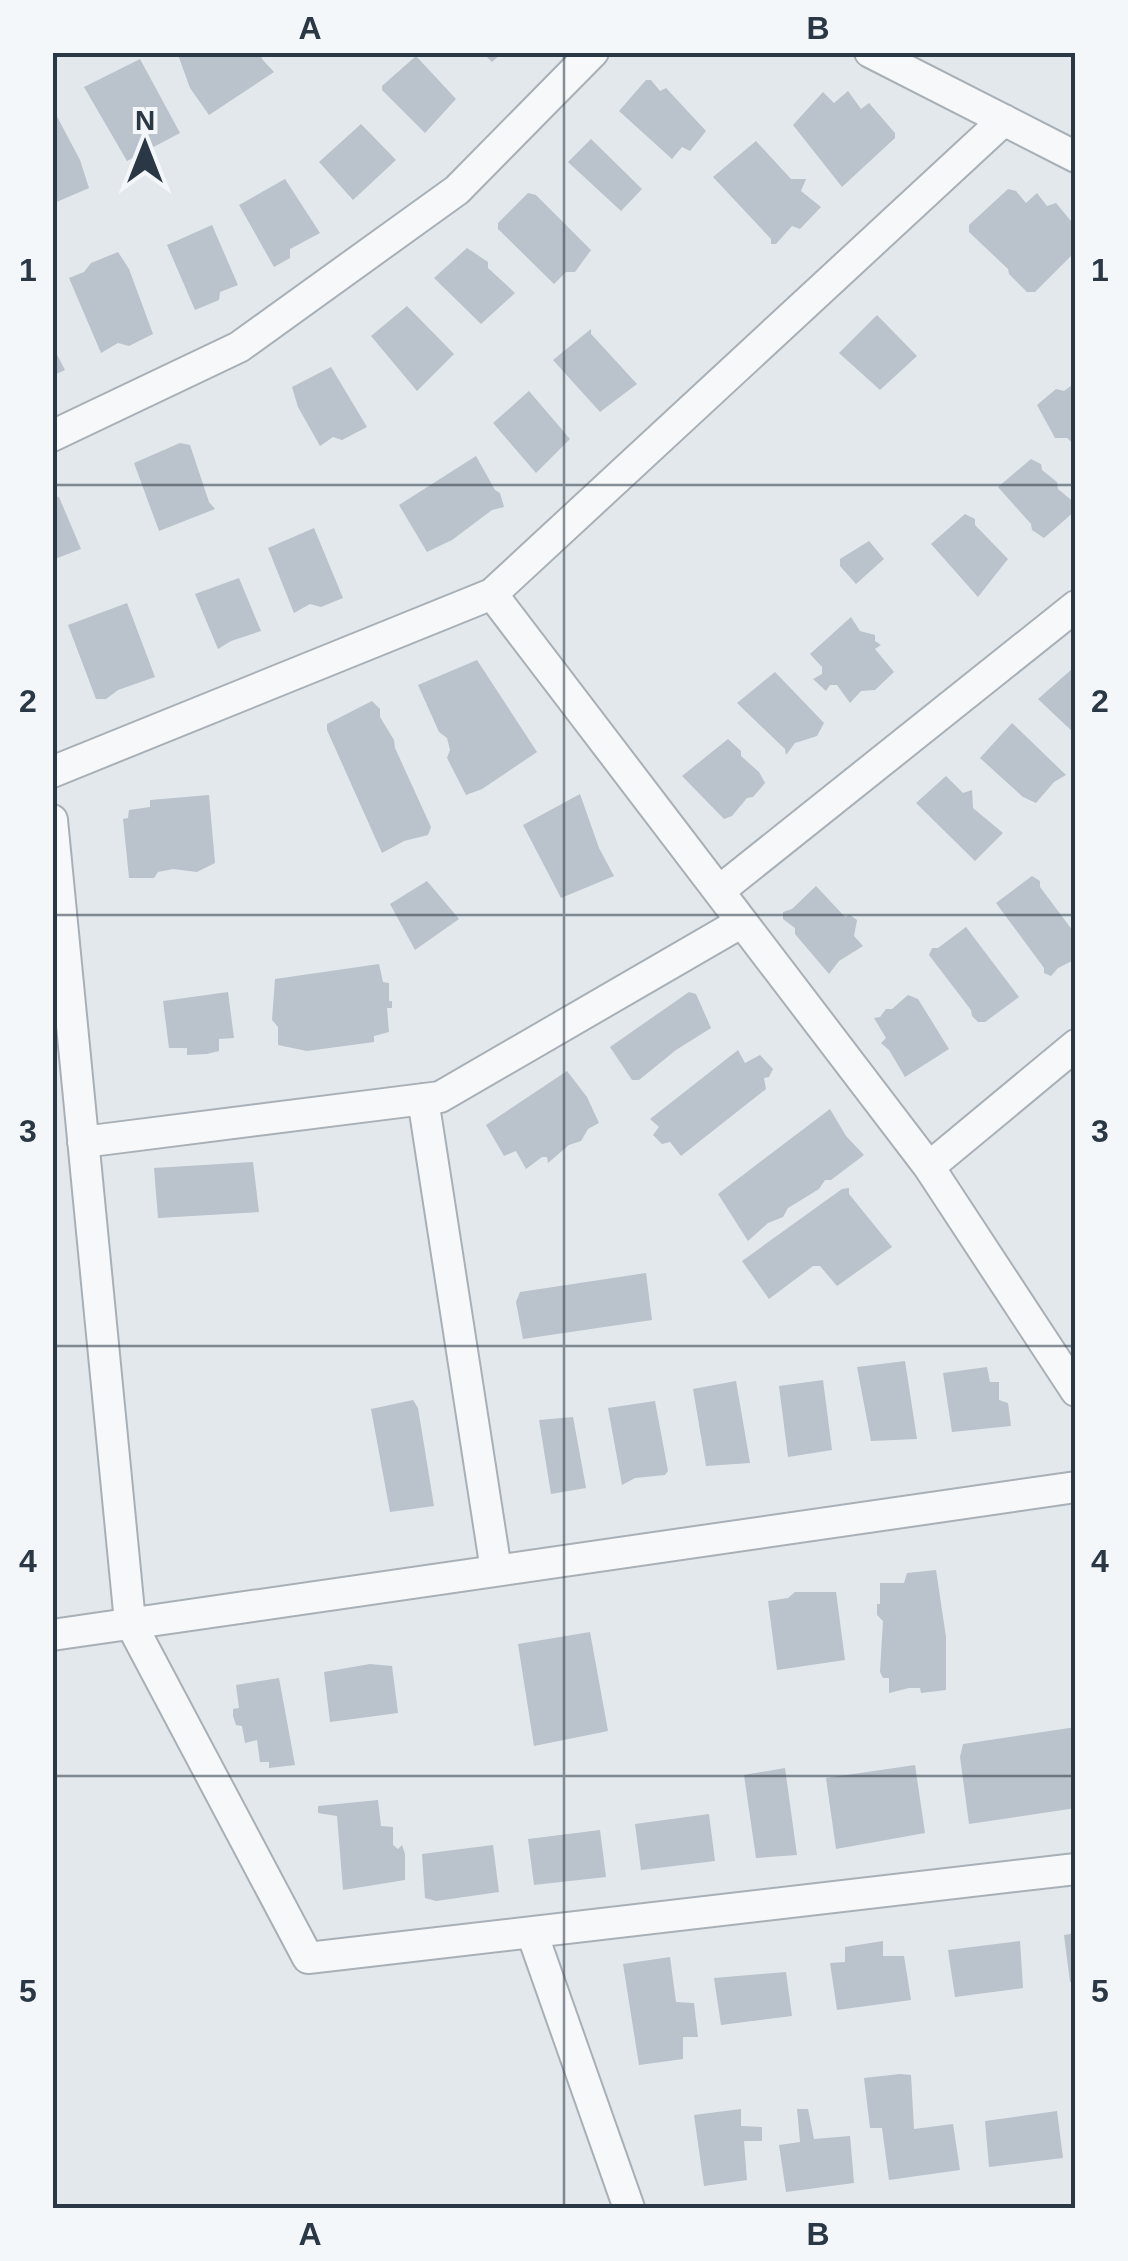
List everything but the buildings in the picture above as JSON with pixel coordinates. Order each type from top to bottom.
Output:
[{"type":"street","points":[[52,436],[239,347],[457,190],[593,52]]},
{"type":"street","points":[[870,52],[1076,156]]},
{"type":"street","points":[[52,772],[492,594],[1004,120]]},
{"type":"street","points":[[492,594],[929,1167],[1076,1392]]},
{"type":"street","points":[[718,890],[1076,606]]},
{"type":"street","points":[[52,820],[130,1622],[308,1958],[1076,1869]]},
{"type":"street","points":[[84,1142],[440,1097],[742,922]]},
{"type":"street","points":[[929,1167],[1076,1045]]},
{"type":"street","points":[[423,1099],[496,1570]]},
{"type":"street","points":[[52,1635],[1076,1487]]},
{"type":"street","points":[[532,1933],[629,2208]]}]
